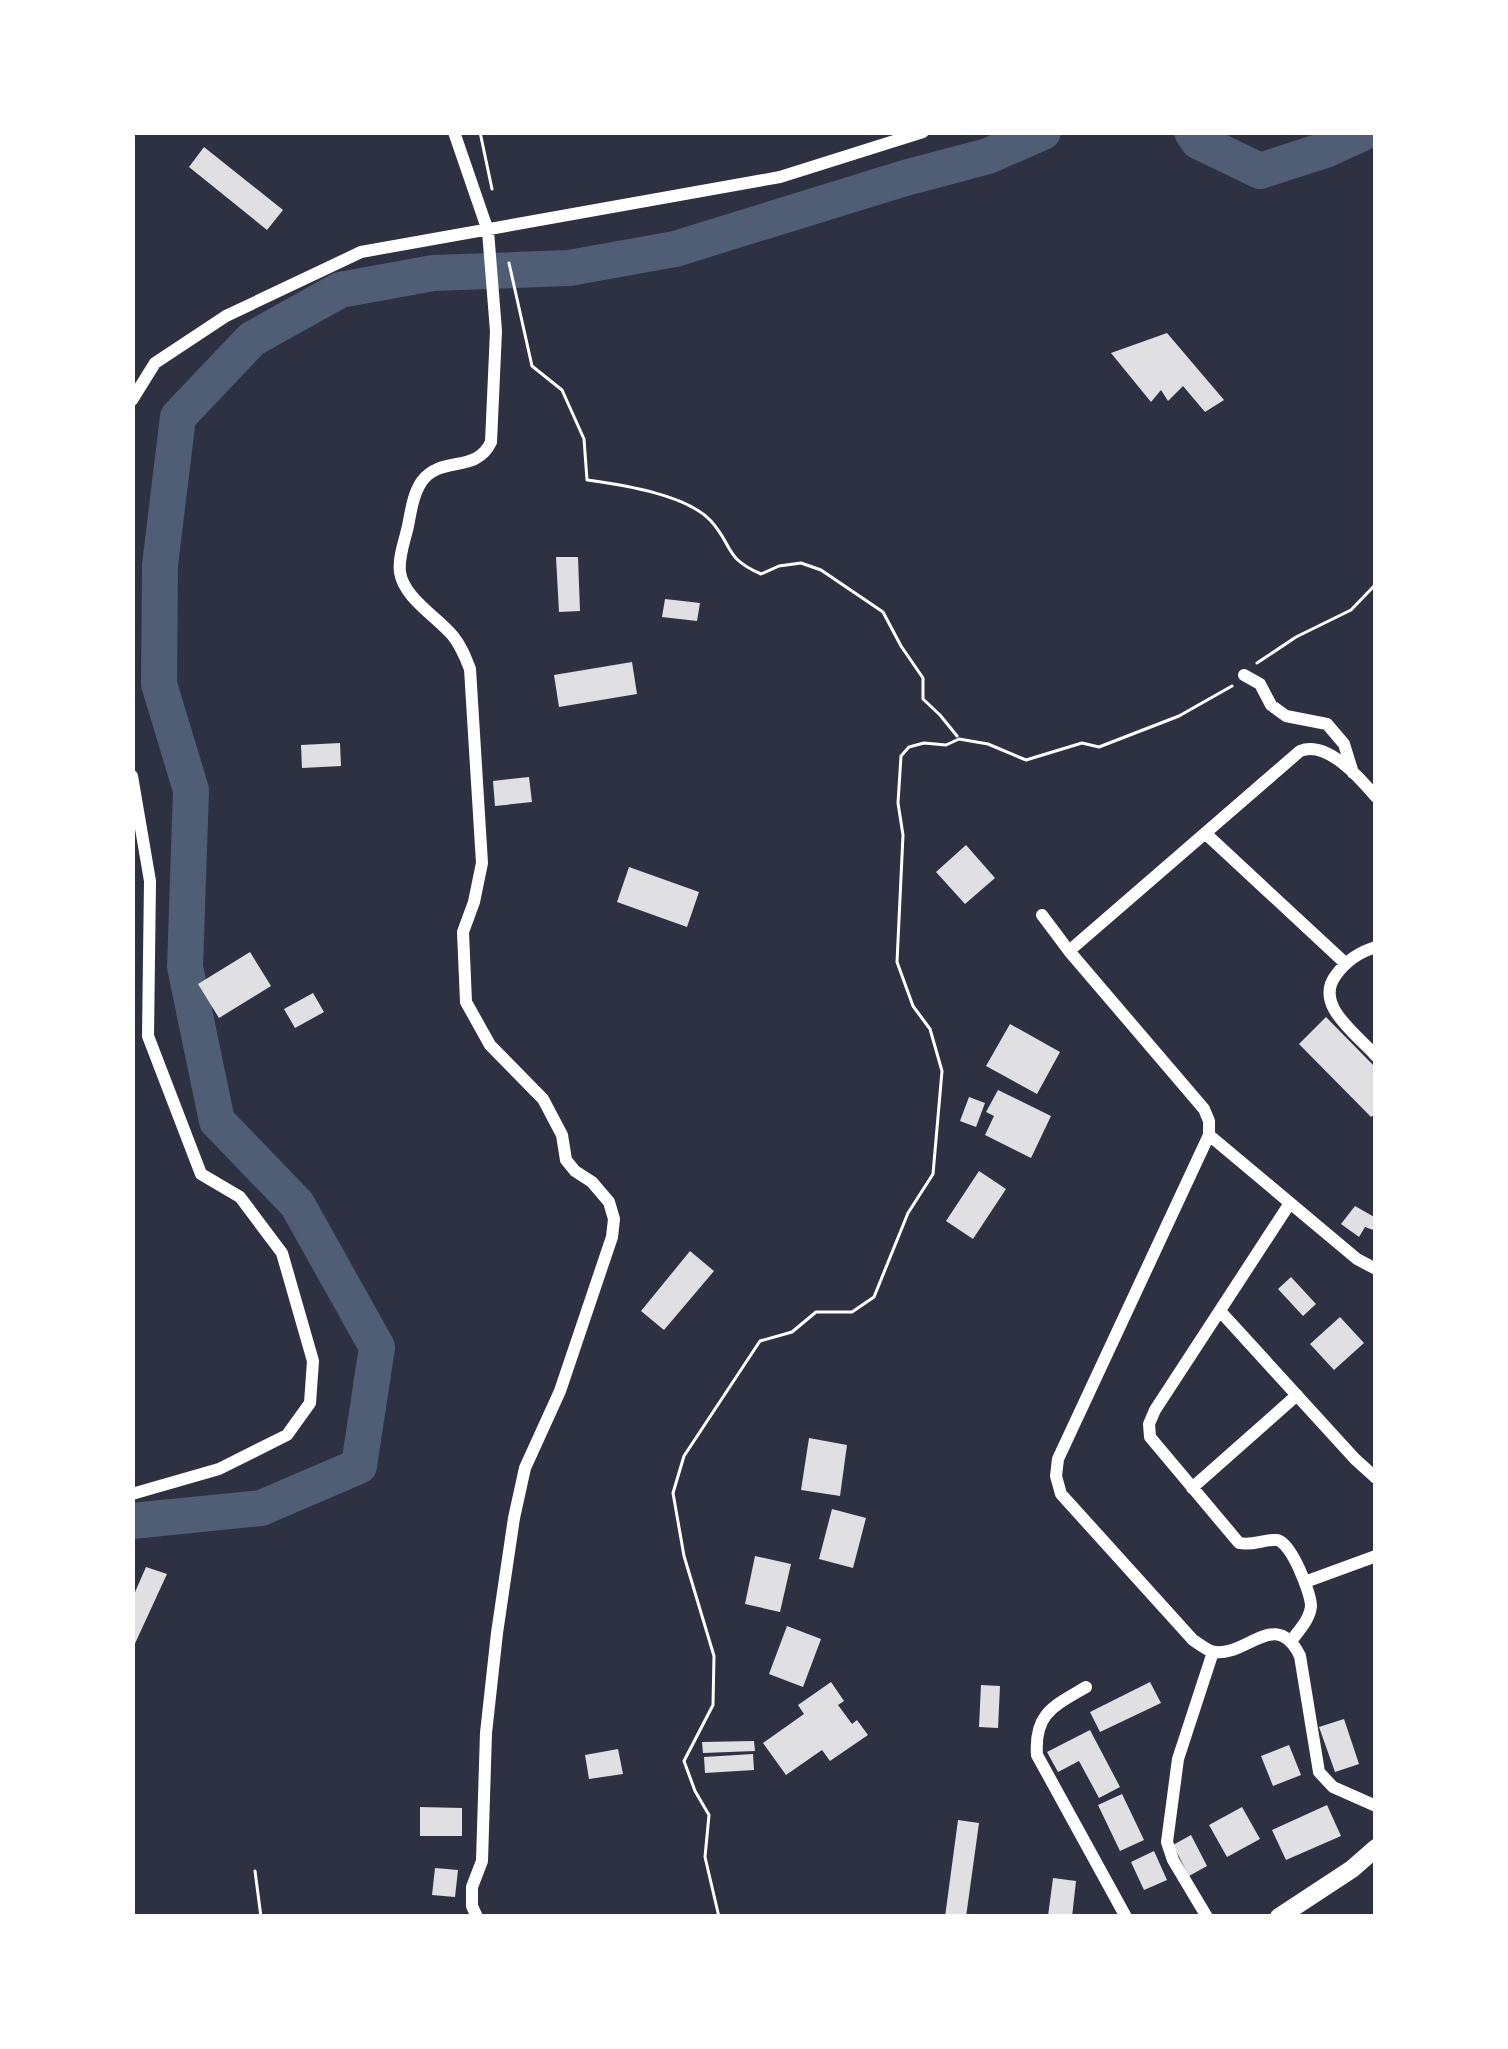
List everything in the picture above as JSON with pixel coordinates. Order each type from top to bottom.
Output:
[{"type":"main road","points":[[1279,1917],[1376,1848]]},
{"type":"street","points":[[454,132],[489,237],[496,331],[491,442],[478,459],[435,470],[423,480],[414,496],[399,566],[403,583],[451,633],[470,669],[482,863],[464,932],[466,1002],[490,1045],[543,1099],[562,1135],[566,1160],[609,1202],[614,1219],[612,1238],[560,1391],[525,1468],[514,1518],[486,1733],[482,1861],[472,1887],[477,1917]]},
{"type":"street","points":[[132,400],[155,363],[226,316],[361,252],[489,237],[780,177],[923,132]]},
{"type":"street","points":[[1244,675],[1260,684],[1271,705],[1286,716],[1327,724],[1344,743],[1353,773]]},
{"type":"street","points":[[1069,951],[1309,747],[1322,749],[1375,793]]},
{"type":"street","points":[[132,776],[150,881],[148,1036],[201,1174],[240,1197],[283,1253],[313,1361],[310,1403],[287,1435],[219,1469],[132,1494]]},
{"type":"street","points":[[1205,833],[1345,962]]},
{"type":"street","points":[[1042,915],[1204,1109],[1209,1121],[1209,1135],[1058,1459],[1061,1494],[1193,1640],[1213,1652],[1261,1637],[1283,1635],[1292,1640],[1300,1656],[1319,1772],[1334,1787],[1376,1806]]},
{"type":"street","points":[[1376,947],[1345,962],[1330,982],[1328,996],[1332,1008],[1376,1055]]},
{"type":"street","points":[[1209,1135],[1376,1269]]},
{"type":"street","points":[[1290,1203],[1149,1424],[1150,1437],[1239,1543],[1277,1540],[1285,1545],[1305,1582],[1311,1605],[1292,1640]]},
{"type":"street","points":[[1220,1311],[1376,1478]]},
{"type":"street","points":[[1192,1488],[1297,1395]]},
{"type":"street","points":[[1305,1582],[1376,1556]]},
{"type":"street","points":[[1208,1917],[1167,1842],[1178,1759],[1213,1652]]},
{"type":"street","points":[[1086,1687],[1053,1706],[1035,1732],[1036,1755],[1126,1917]]},
{"type":"path","points":[[527,346],[532,366],[562,390],[584,439],[586,480],[672,498],[709,519],[739,565],[761,574],[801,563],[854,590],[883,612],[922,678],[923,699],[959,739]]},
{"type":"path","points":[[719,1917],[705,1857],[709,1815],[684,1761],[712,1705],[714,1656],[684,1556],[674,1493],[684,1456],[760,1341],[792,1332],[816,1312],[852,1312],[874,1297],[908,1213],[933,1174],[942,1071],[930,1030],[913,1006],[897,962],[902,756],[910,746],[924,742],[946,745],[959,739],[988,744],[1026,760],[1082,743],[1099,747],[1179,716],[1233,685],[1296,637],[1351,610],[1376,584]]},
{"type":"path","points":[[255,1871],[261,1917]]},
{"type":"building","points":[[204,147],[283,210],[267,230],[189,167]]},
{"type":"building","points":[[1167,333],[1224,400],[1205,412],[1183,386],[1168,401],[1161,390],[1151,402],[1111,353]]},
{"type":"building","points":[[556,557],[578,557],[580,611],[559,612]]},
{"type":"building","points":[[665,599],[700,603],[697,621],[662,617]]},
{"type":"building","points":[[632,662],[637,694],[559,707],[554,675]]},
{"type":"building","points":[[340,743],[341,766],[302,768],[301,745]]},
{"type":"building","points":[[529,777],[532,802],[495,806],[493,781]]},
{"type":"building","points":[[966,845],[995,878],[965,904],[936,872]]},
{"type":"building","points":[[629,867],[699,892],[687,927],[617,902]]},
{"type":"building","points":[[250,952],[271,986],[219,1018],[198,984]]},
{"type":"building","points":[[313,993],[324,1012],[295,1028],[284,1009]]},
{"type":"building","points":[[1326,1017],[1376,1068],[1376,1113],[1371,1117],[1299,1044]]},
{"type":"building","points":[[1010,1024],[1060,1052],[1037,1094],[986,1066]]},
{"type":"building","points":[[998,1090],[1051,1116],[1031,1158],[985,1135],[994,1116],[986,1112]]},
{"type":"building","points":[[969,1097],[985,1103],[976,1127],[960,1121]]},
{"type":"building","points":[[979,1171],[1006,1189],[973,1239],[946,1221]]},
{"type":"building","points":[[1355,1206],[1376,1218],[1376,1231],[1365,1227],[1359,1237],[1341,1224]]},
{"type":"building","points":[[690,1251],[714,1271],[664,1330],[641,1311]]},
{"type":"building","points":[[1291,1277],[1316,1304],[1303,1316],[1278,1289]]},
{"type":"building","points":[[1340,1317],[1364,1343],[1334,1370],[1310,1344]]},
{"type":"building","points":[[809,1438],[847,1445],[840,1496],[801,1490]]},
{"type":"building","points":[[832,1509],[866,1518],[853,1568],[819,1559]]},
{"type":"building","points":[[755,1556],[791,1564],[780,1612],[745,1604]]},
{"type":"building","points":[[146,1567],[167,1574],[132,1650],[132,1599]]},
{"type":"building","points":[[787,1626],[821,1639],[803,1687],[769,1674]]},
{"type":"building","points":[[831,1682],[844,1701],[838,1705],[868,1735],[830,1761],[822,1750],[786,1775],[763,1743],[804,1714],[798,1705]]},
{"type":"building","points":[[1150,1682],[1161,1703],[1100,1732],[1090,1712]]},
{"type":"building","points":[[981,1685],[1000,1686],[998,1728],[979,1727]]},
{"type":"building","points":[[1344,1719],[1359,1764],[1335,1772],[1319,1727]]},
{"type":"building","points":[[1090,1730],[1120,1787],[1099,1798],[1079,1761],[1058,1772],[1047,1752]]},
{"type":"building","points":[[754,1741],[755,1751],[703,1753],[702,1742]]},
{"type":"building","points":[[1289,1745],[1301,1775],[1273,1786],[1261,1756]]},
{"type":"building","points":[[618,1749],[623,1774],[589,1779],[585,1755]]},
{"type":"building","points":[[753,1754],[754,1770],[705,1773],[704,1757]]},
{"type":"building","points":[[1122,1794],[1144,1840],[1120,1851],[1098,1805]]},
{"type":"building","points":[[1327,1805],[1341,1836],[1286,1860],[1272,1830]]},
{"type":"building","points":[[420,1807],[462,1808],[462,1836],[420,1836]]},
{"type":"building","points":[[1242,1807],[1260,1839],[1227,1857],[1209,1825]]},
{"type":"building","points":[[958,1820],[979,1823],[966,1917],[945,1917]]},
{"type":"building","points":[[1191,1835],[1207,1866],[1189,1876],[1173,1845]]},
{"type":"building","points":[[1154,1851],[1167,1880],[1144,1890],[1131,1862]]},
{"type":"building","points":[[435,1868],[458,1870],[455,1897],[432,1895]]},
{"type":"building","points":[[1053,1878],[1076,1881],[1072,1917],[1048,1916]]},
{"type":"waterway","points":[[132,1521],[261,1508],[359,1466],[377,1347],[297,1204],[217,1121],[185,967],[191,790],[159,684],[160,565],[178,417],[252,339],[340,290],[433,273],[569,268],[675,249],[988,156],[1043,132]]},
{"type":"waterway","points":[[1192,132],[1198,141],[1260,171],[1365,132]]}]
